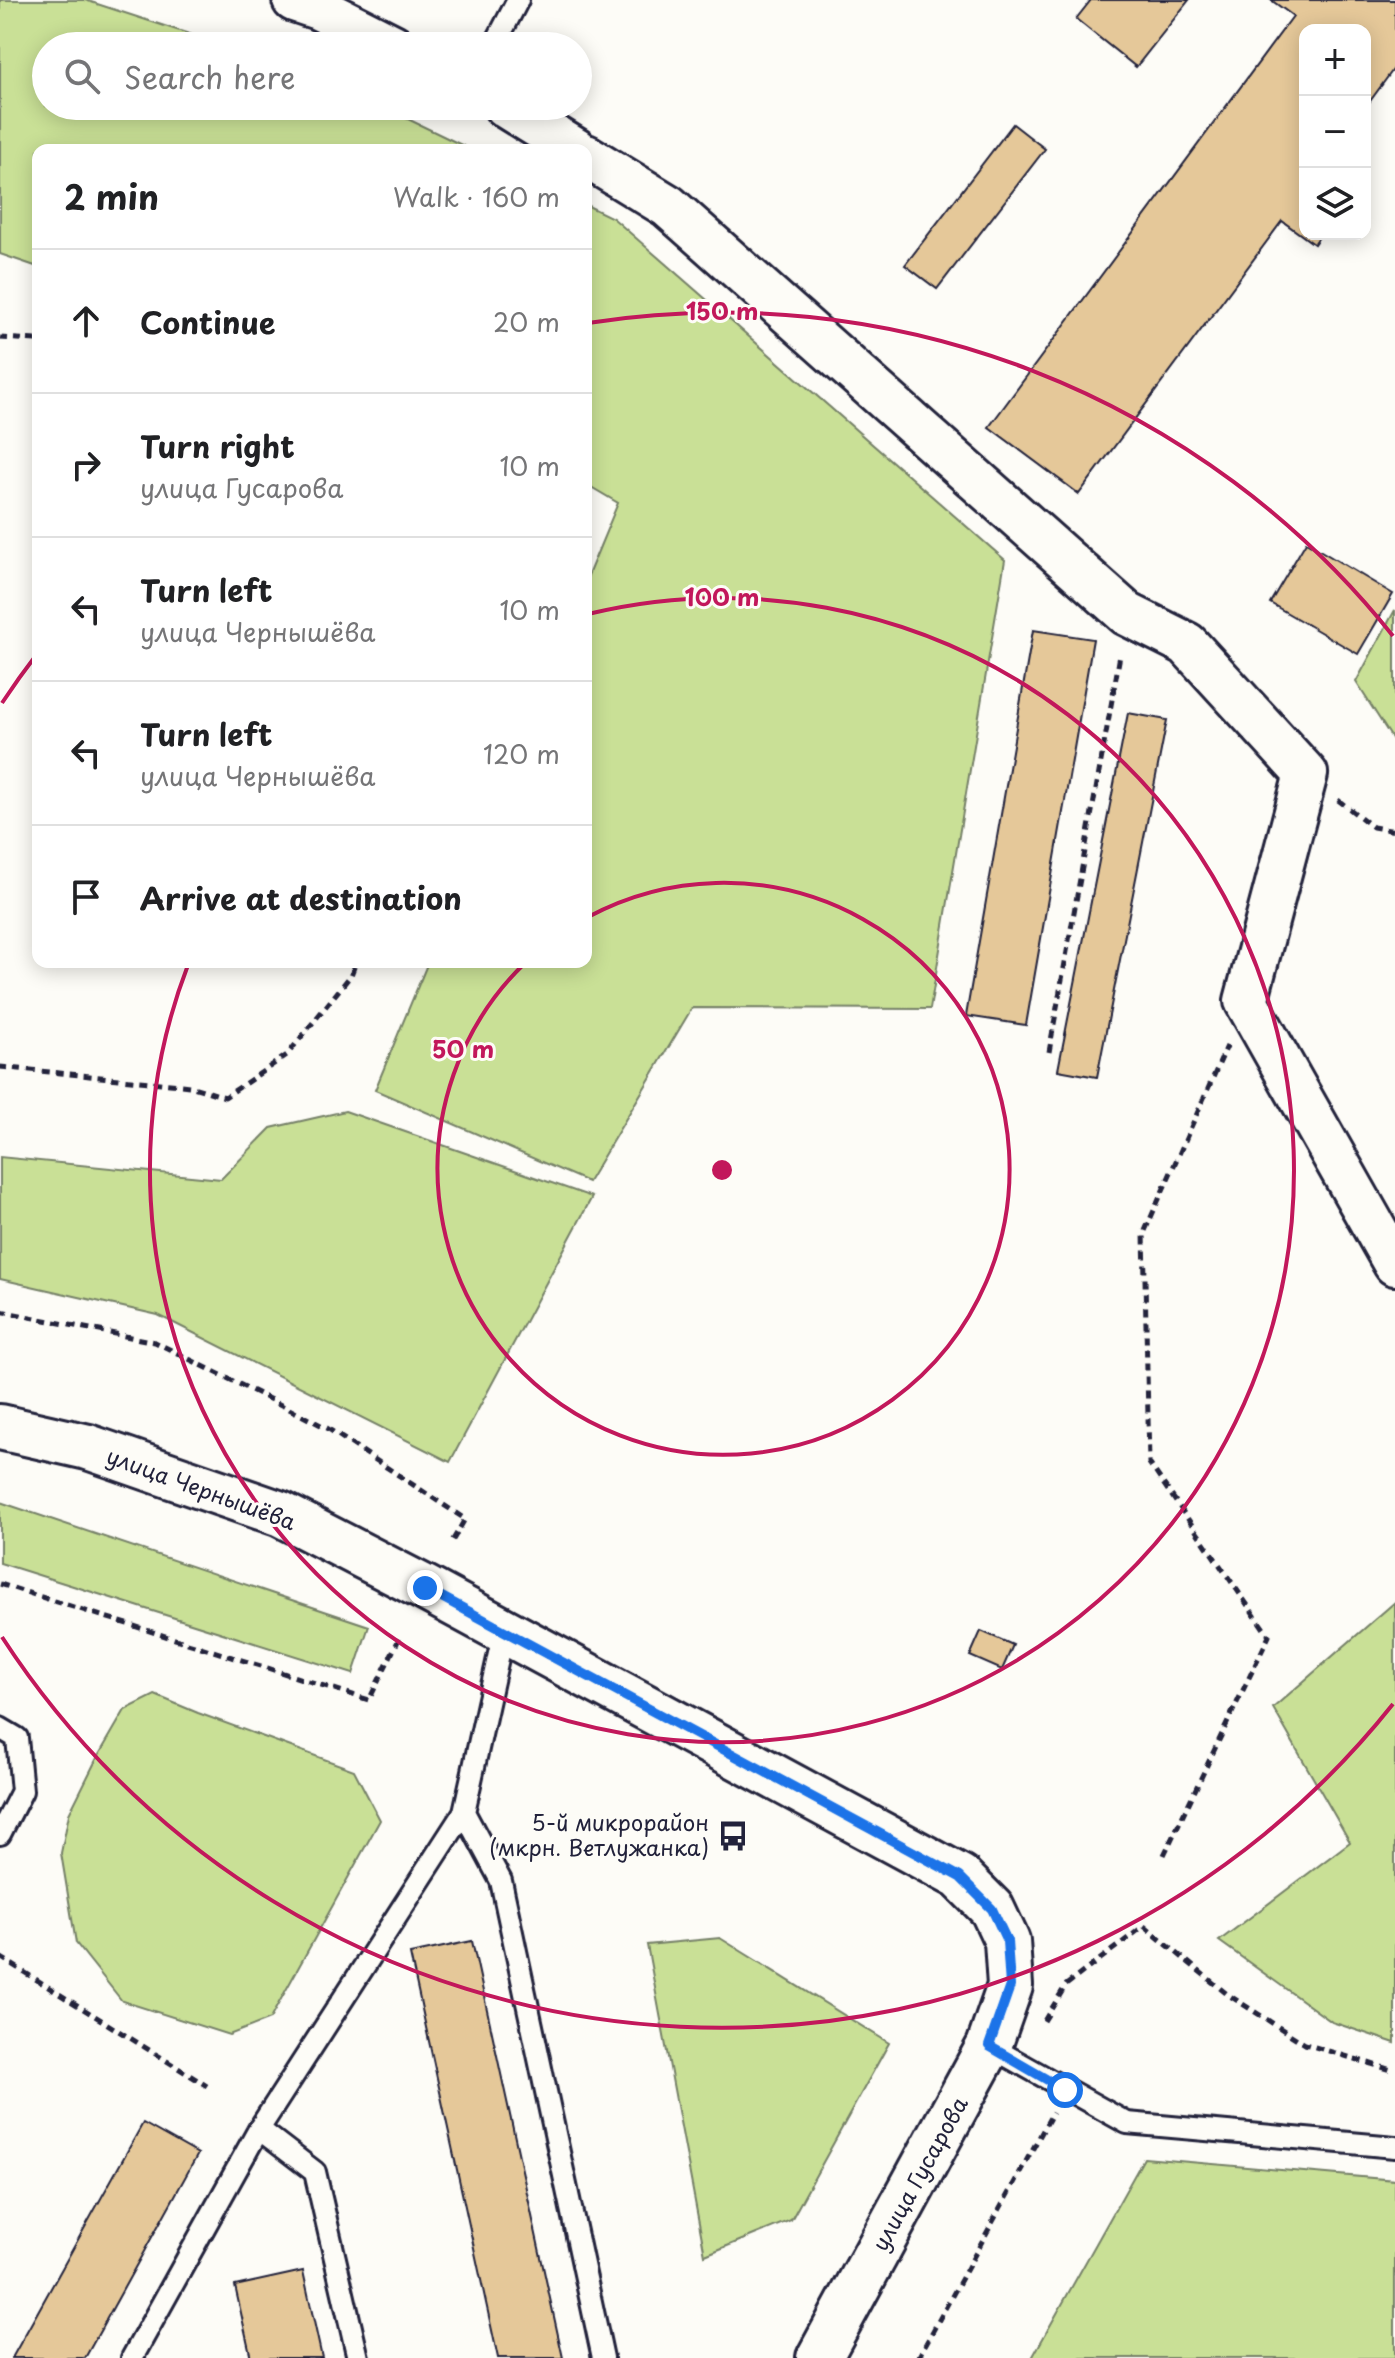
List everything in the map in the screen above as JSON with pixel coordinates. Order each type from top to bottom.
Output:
[{"type":"street","points":[[294,0],[318,8],[365,32]]},
{"type":"street","points":[[528,120],[566,144]]},
{"type":"street","points":[[592,160],[668,206],[1127,614],[1187,644],[1306,774],[1246,1001],[1395,1264]]},
{"type":"street","name":"улица Чернышёва","points":[[0,1427],[88,1447],[281,1514],[425,1588],[960,1877],[992,1909],[1007,1941],[1010,1986]]},
{"type":"street","name":"улица Гусарова","points":[[819,2358],[1004,2055],[1010,1986]]},
{"type":"lane","points":[[501,32],[518,0]]},
{"type":"lane","points":[[132,2358],[259,2129],[464,1812],[504,1631]]},
{"type":"lane","points":[[0,1728],[17,1738],[22,1791],[0,1834]]},
{"type":"lane","points":[[464,1812],[501,1881],[603,2358]]},
{"type":"lane","points":[[1004,2055],[1127,2123],[1395,2147]]},
{"type":"lane","points":[[259,2129],[315,2172],[358,2358]]},
{"type":"path","points":[[0,338],[32,340]]},
{"type":"path","points":[[1049,1052],[1127,614]]},
{"type":"path","points":[[1306,774],[1373,827],[1395,831]]},
{"type":"path","points":[[0,1067],[190,1086],[225,1097],[287,1055],[354,968]]},
{"type":"path","points":[[1164,1855],[1269,1636],[1149,1463],[1144,1233],[1246,1001]]},
{"type":"path","points":[[0,1311],[155,1342],[327,1428],[465,1519],[450,1545]]},
{"type":"path","points":[[0,1584],[369,1700],[399,1639]]},
{"type":"path","points":[[1004,2055],[1066,1985],[1144,1926],[1227,1994],[1305,2044],[1395,2071]]},
{"type":"path","points":[[0,1957],[207,2086]]},
{"type":"path","points":[[918,2358],[1065,2090]]},
{"type":"green space","points":[[0,0],[85,0],[183,32],[32,32],[32,120],[410,120],[460,144],[32,144],[32,265],[0,254]]},
{"type":"green space","points":[[592,208],[613,218],[1005,560],[930,1009],[692,1008],[588,1182],[375,1090],[426,968],[592,968],[592,566],[618,503],[592,488]]},
{"type":"green space","points":[[1395,610],[1395,743],[1356,682]]},
{"type":"green space","points":[[345,1111],[592,1197],[450,1462],[158,1315],[0,1279],[0,1157],[221,1179],[271,1128]]},
{"type":"green space","points":[[0,1502],[369,1626],[353,1674],[0,1563]]},
{"type":"green space","points":[[1395,1602],[1395,2043],[1332,2022],[1219,1941],[1350,1842],[1273,1708]]},
{"type":"green space","points":[[155,1695],[354,1770],[380,1820],[270,2019],[229,2035],[122,2001],[76,1943],[61,1853],[69,1814],[125,1710]]},
{"type":"green space","points":[[720,1938],[889,2043],[791,2220],[705,2255],[647,1945]]},
{"type":"green space","points":[[1144,2158],[1395,2180],[1395,2358],[1032,2358]]},
{"type":"building","points":[[1091,0],[1189,0],[1136,67],[1076,19]]},
{"type":"building","points":[[1271,0],[1395,0],[1395,67],[1371,100],[1371,24],[1299,24],[1299,233],[1282,221],[1079,494],[989,427],[1293,16]]},
{"type":"building","points":[[1013,124],[1045,149],[937,289],[905,265]]},
{"type":"building","points":[[1306,542],[1393,594],[1358,654],[1270,603]]},
{"type":"building","points":[[1033,630],[1093,639],[1026,1025],[966,1016]]},
{"type":"building","points":[[1128,713],[1167,720],[1097,1077],[1058,1070]]},
{"type":"building","points":[[981,1631],[1013,1645],[1002,1670],[970,1656]]},
{"type":"building","points":[[472,1941],[563,2358],[498,2358],[410,1954]]},
{"type":"building","points":[[143,2123],[198,2154],[85,2358],[12,2358]]},
{"type":"building","points":[[303,2271],[322,2358],[251,2358],[235,2286]]},
{"type":"place","name":"5-й микрорайон (мкрн. Ветлужанка)","points":[[733,1836]]},
{"type":"route","points":[[425,1588],[960,1877],[992,1909],[1007,1941],[1010,1986],[989,2046],[1065,2090]]}]
